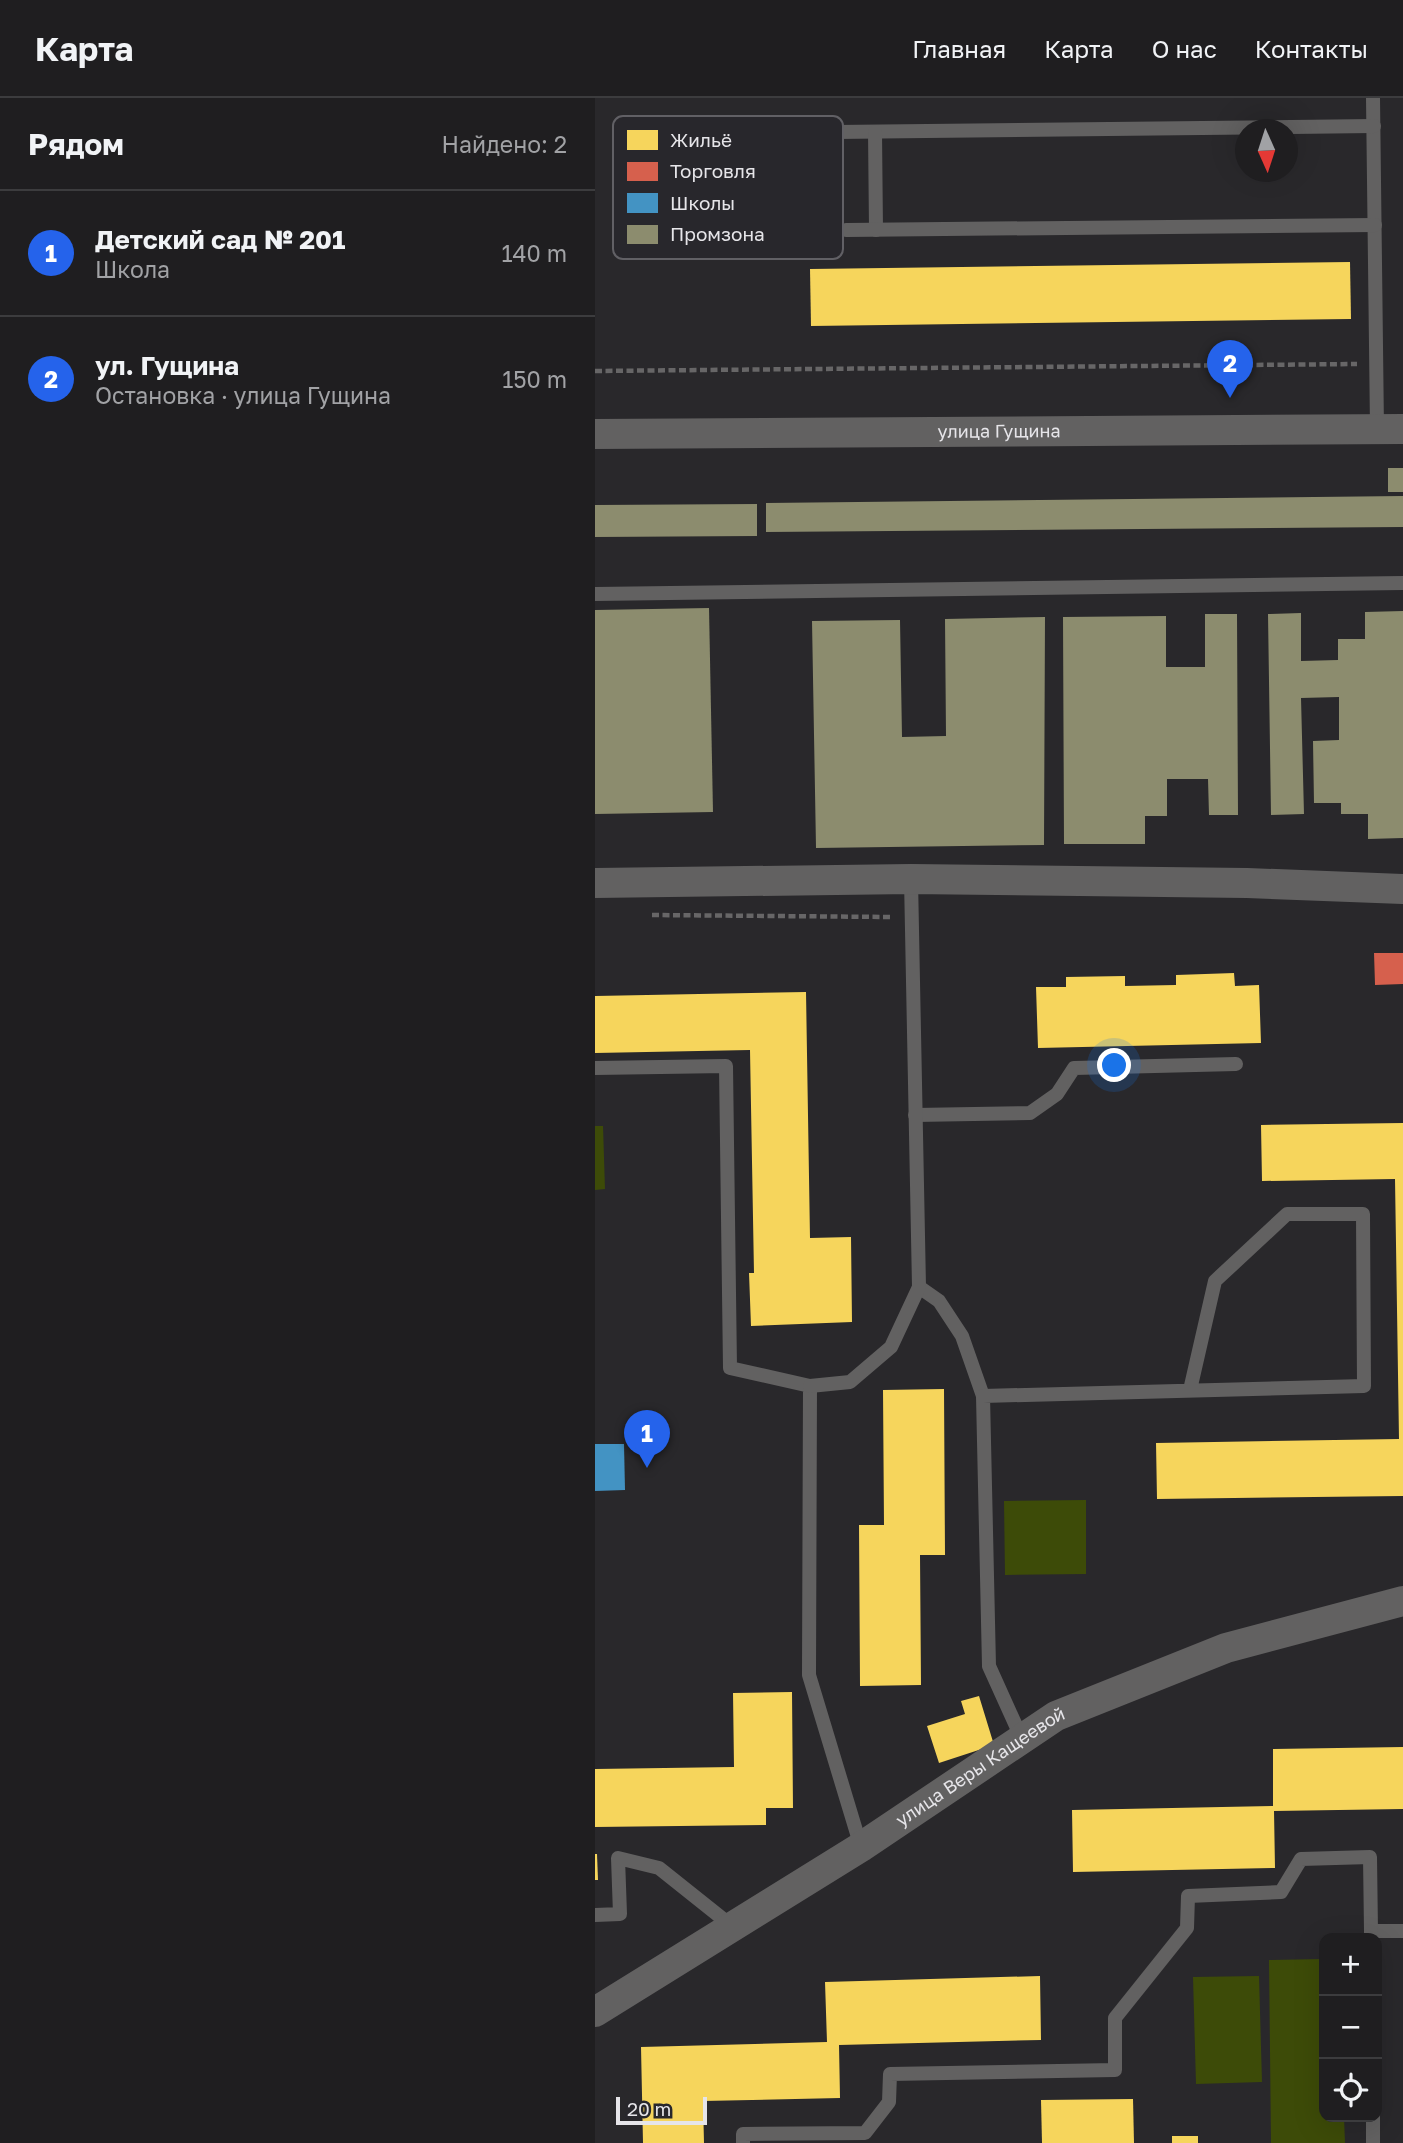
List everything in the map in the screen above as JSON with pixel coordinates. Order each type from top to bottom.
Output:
[{"type":"street","name":"улица Гущина","points":[[595,434],[1390,428]]},
{"type":"street","points":[[595,883],[911,879],[1247,883],[1403,889]]},
{"type":"street","name":"улица Веры Кащеевой","points":[[595,2012],[861,1847],[1056,1716],[1226,1648],[1403,1601]]},
{"type":"lane","points":[[1373,98],[1378,364],[1390,428]]},
{"type":"lane","points":[[843,131],[1374,126]]},
{"type":"lane","points":[[874,132],[876,230]]},
{"type":"lane","points":[[846,230],[1375,225]]},
{"type":"lane","points":[[595,594],[1403,583]]},
{"type":"lane","points":[[595,1068],[726,1066],[730,1368],[810,1386],[850,1382],[891,1347],[919,1287],[911,879]]},
{"type":"lane","points":[[915,1115],[1030,1113],[1057,1094],[1074,1068],[1236,1064]]},
{"type":"lane","points":[[983,1396],[1364,1386],[1363,1214],[1287,1214],[1215,1281],[1190,1390]]},
{"type":"lane","points":[[919,1287],[939,1301],[962,1336],[983,1396],[989,1666],[1022,1739]]},
{"type":"lane","points":[[810,1386],[810,1675],[861,1847]]},
{"type":"lane","points":[[743,2143],[743,2134],[865,2133],[890,2102],[890,2074],[1115,2070],[1115,2018],[1187,1928],[1188,1896],[1281,1892],[1301,1859],[1370,1857],[1371,1933]]},
{"type":"lane","points":[[595,1915],[620,1914],[618,1858],[659,1868],[733,1927]]},
{"type":"lane","points":[[1382,1934],[1403,1931]]},
{"type":"lane","points":[[1373,2122],[1373,2143]]},
{"type":"path","points":[[595,371],[1378,364]]},
{"type":"path","points":[[650,915],[912,917]]},
{"type":"green space","points":[[595,1126],[603,1126],[605,1189],[595,1190]]},
{"type":"green space","points":[[1086,1500],[1086,1574],[1005,1575],[1004,1501]]},
{"type":"green space","points":[[1319,1959],[1319,2122],[1344,2122],[1345,2143],[1271,2143],[1269,1960]]},
{"type":"green space","points":[[1259,1976],[1262,2082],[1196,2084],[1193,1977]]},
{"type":"building: Жильё","points":[[1350,262],[1351,319],[811,326],[810,269]]},
{"type":"building: Жильё","points":[[1234,973],[1235,986],[1259,985],[1261,1043],[1038,1048],[1036,987],[1066,987],[1066,977],[1125,976],[1125,986],[1176,985],[1176,975]]},
{"type":"building: Жильё","points":[[806,992],[810,1238],[851,1237],[852,1322],[751,1326],[749,1273],[754,1273],[750,1050],[595,1053],[595,996]]},
{"type":"building: Жильё","points":[[1403,1123],[1403,1496],[1157,1499],[1156,1443],[1399,1439],[1395,1179],[1262,1181],[1261,1125]]},
{"type":"building: Жильё","points":[[944,1389],[945,1555],[920,1555],[921,1685],[860,1686],[859,1525],[884,1525],[883,1390]]},
{"type":"building: Жильё","points":[[792,1692],[793,1808],[766,1808],[766,1825],[595,1827],[595,1769],[734,1767],[733,1693]]},
{"type":"building: Жильё","points":[[979,1696],[994,1745],[939,1763],[927,1726],[965,1714],[961,1701]]},
{"type":"building: Жильё","points":[[1403,1747],[1403,1809],[1274,1811],[1275,1868],[1073,1872],[1072,1810],[1273,1806],[1273,1749]]},
{"type":"building: Жильё","points":[[597,1854],[598,1880],[595,1880]]},
{"type":"building: Жильё","points":[[1040,1976],[1041,2040],[839,2045],[840,2098],[703,2101],[704,2143],[643,2143],[641,2047],[827,2042],[825,1982]]},
{"type":"building: Жильё","points":[[1133,2099],[1134,2143],[1042,2143],[1041,2100]]},
{"type":"building: Жильё","points":[[1172,2136],[1198,2136],[1198,2143],[1172,2143]]},
{"type":"building: Торговля","points":[[1374,953],[1403,953],[1403,984],[1375,985]]},
{"type":"building: Школы","points":[[595,1444],[624,1444],[625,1490],[595,1491]]},
{"type":"building: Промзона","points":[[1388,468],[1403,468],[1403,492],[1388,492]]},
{"type":"building: Промзона","points":[[1403,496],[1403,527],[766,532],[766,503]]},
{"type":"building: Промзона","points":[[757,504],[757,536],[595,537],[595,505]]},
{"type":"building: Промзона","points":[[709,608],[713,812],[595,814],[595,610]]},
{"type":"building: Промзона","points":[[1403,611],[1403,838],[1368,839],[1368,814],[1341,814],[1341,803],[1314,803],[1313,741],[1339,740],[1339,697],[1301,698],[1304,814],[1271,815],[1268,614],[1301,613],[1301,661],[1338,660],[1338,639],[1365,639],[1365,612]]},
{"type":"building: Промзона","points":[[1205,614],[1237,614],[1238,815],[1209,815],[1208,779],[1167,779],[1167,816],[1145,816],[1145,844],[1064,844],[1063,617],[1166,616],[1166,667],[1205,667]]},
{"type":"building: Промзона","points":[[1045,617],[1044,845],[816,848],[812,621],[900,620],[902,737],[946,736],[945,619]]},
{"type":"place","name":"ул. Гущина","points":[[1230,398]]},
{"type":"place","name":"Детский сад № 201","points":[[647,1468]]}]
